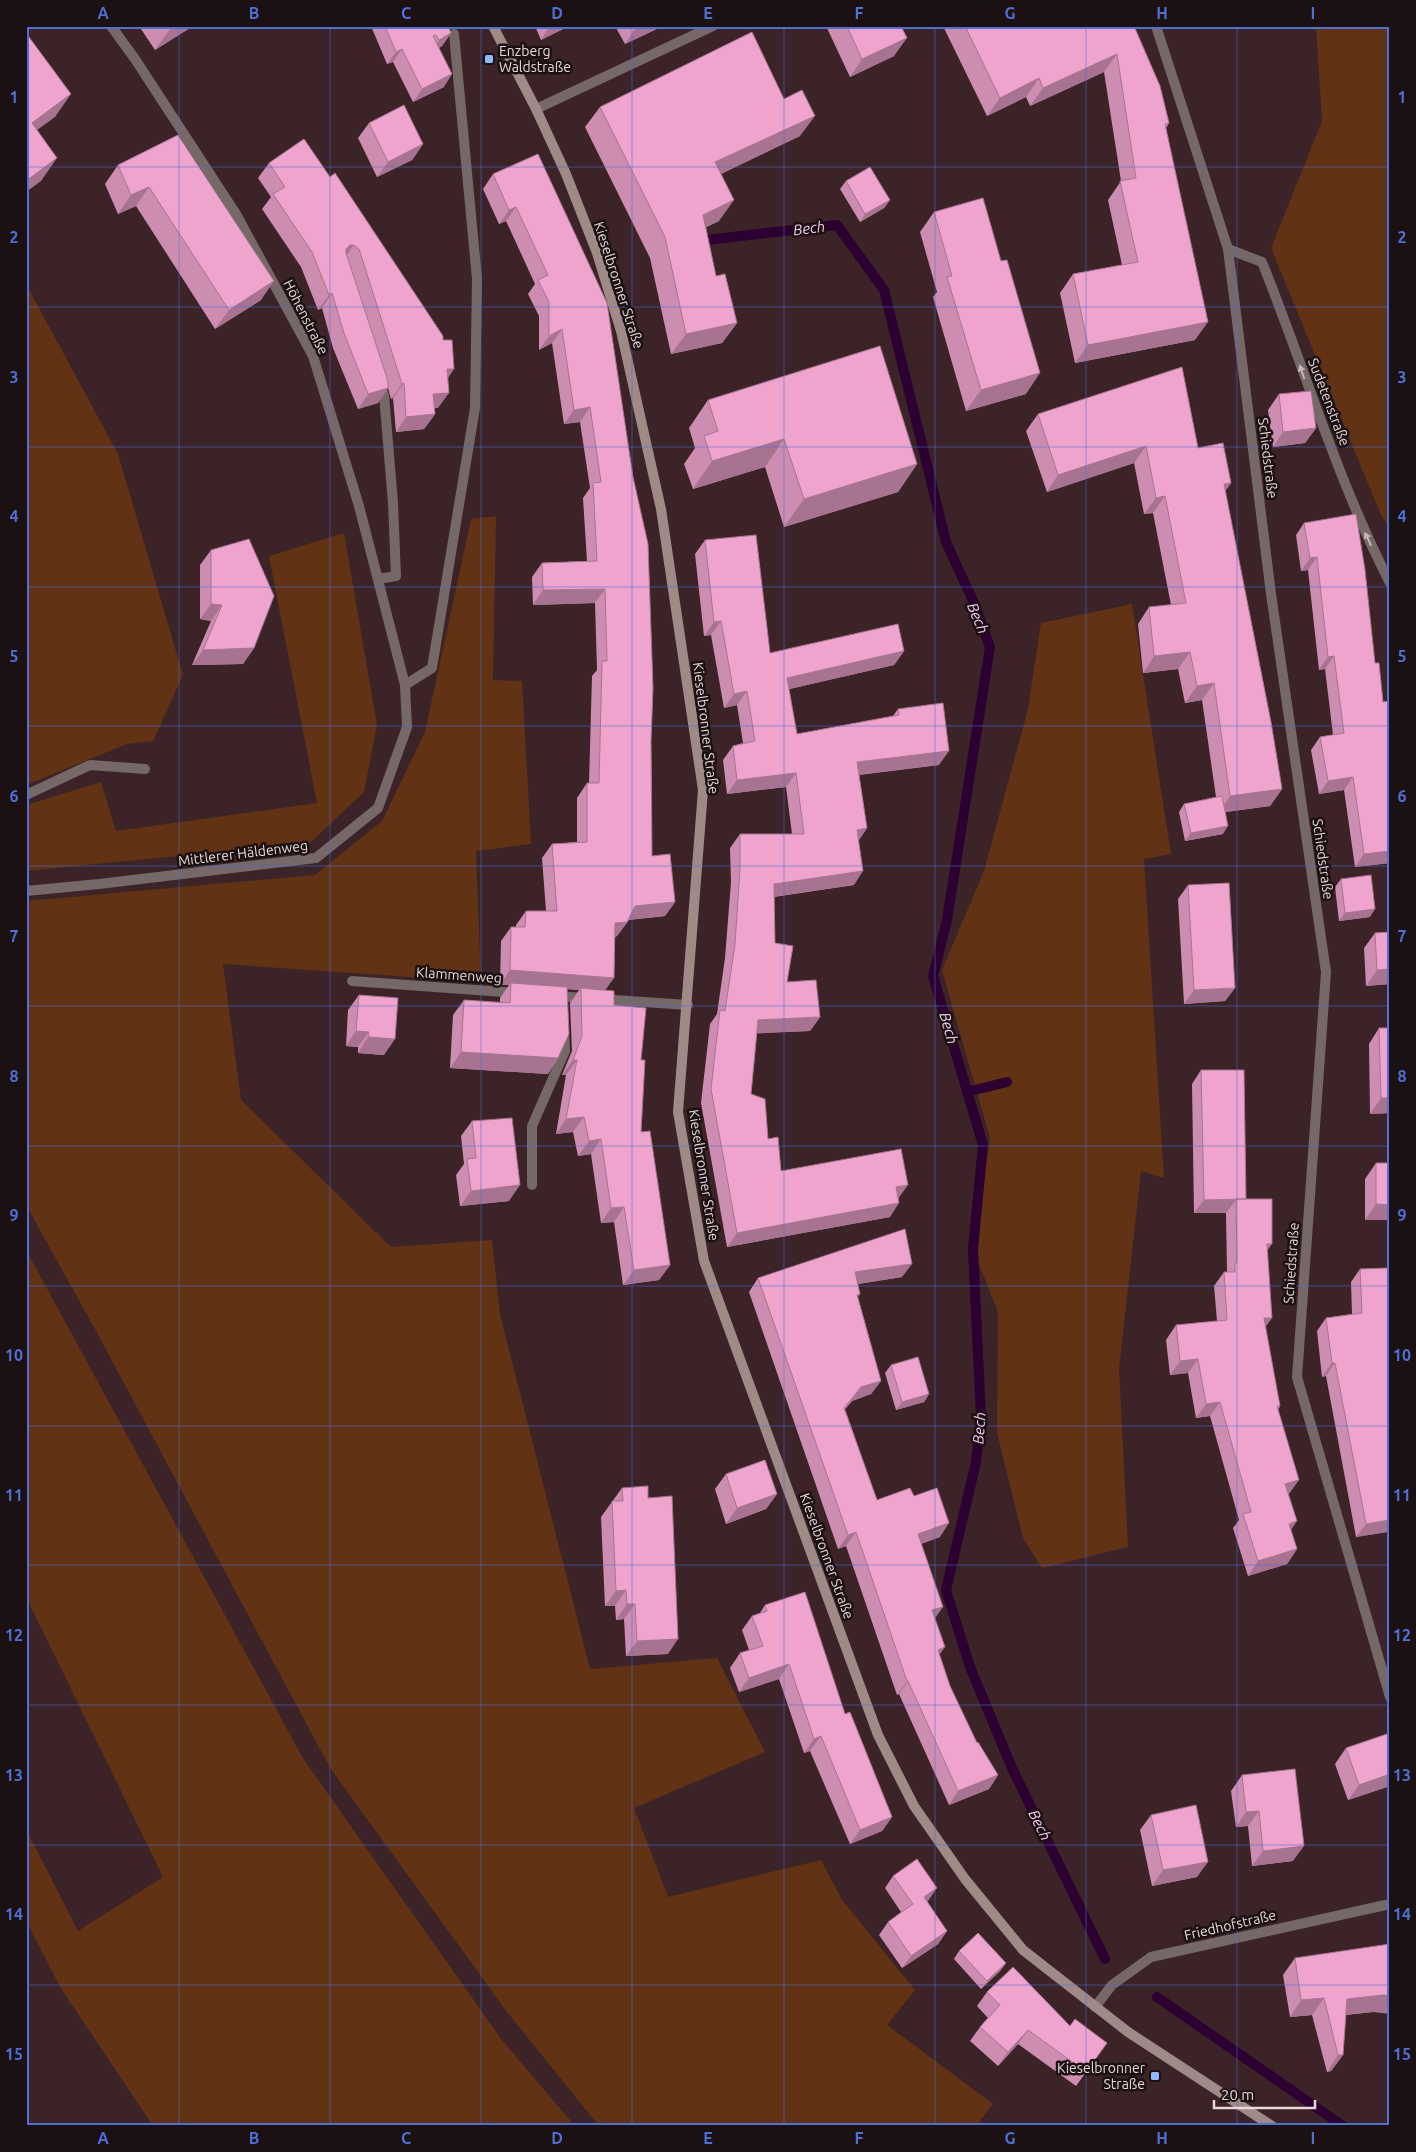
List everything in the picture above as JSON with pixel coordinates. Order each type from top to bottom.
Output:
[{"type":"main road","name":"Kieselbronner Straße","points":[[493,26],[536,108],[566,174],[597,253],[622,330],[661,509],[703,790],[688,1005],[678,1112],[704,1261],[878,1735],[914,1806],[965,1879],[1023,1950],[1128,2032],[1272,2126]]},
{"type":"street","name":"Höhenstraße","points":[[111,26],[135,59],[236,214],[313,356],[359,506],[405,685]]},
{"type":"street","points":[[536,108],[713,26]]},
{"type":"street","name":"Schiedstraße","points":[[1156,26],[1228,249],[1271,594],[1326,972],[1297,1377],[1390,1697]]},
{"type":"street","points":[[405,685],[432,668],[475,408],[477,279],[454,34]]},
{"type":"street","name":"Sudetenstraße","points":[[1228,249],[1262,262],[1320,422],[1367,539],[1390,583]]},
{"type":"street","points":[[374,367],[384,395],[393,503],[396,576],[378,579]]},
{"type":"street","name":"Mittlerer Häldenweg","points":[[26,891],[316,858],[378,808],[406,727],[405,685]]},
{"type":"street","points":[[26,795],[90,765],[145,769]]},
{"type":"street","name":"Klammenweg","points":[[352,980],[525,993]]},
{"type":"street","points":[[544,995],[563,1001],[688,1005]]},
{"type":"street","points":[[532,1185],[532,1126],[565,1051],[564,1024]]},
{"type":"street","name":"Friedhofstraße","points":[[1095,2007],[1112,1985],[1151,1957],[1390,1904]]},
{"type":"shaded area","points":[[1316,26],[1390,26],[1390,530],[1381,515],[1271,248],[1322,121]]},
{"type":"shaded area","points":[[26,284],[118,454],[183,675],[153,741],[127,744],[26,785]]},
{"type":"shaded area","points":[[496,516],[493,680],[522,681],[531,844],[476,851],[481,982],[223,964],[241,1100],[391,1247],[492,1240],[500,1314],[590,1669],[717,1658],[765,1752],[634,1808],[668,1897],[821,1860],[842,1900],[915,1990],[887,2025],[993,2104],[976,2126],[599,2126],[507,2012],[330,1768],[95,1329],[26,1205],[26,901],[315,875],[382,821],[425,732],[471,519]]},
{"type":"shaded area","points":[[344,533],[377,725],[364,792],[310,843],[26,871],[26,805],[101,782],[116,831],[317,803],[269,556]]},
{"type":"shaded area","points":[[1132,604],[1171,854],[1144,859],[1164,1178],[1141,1171],[1119,1369],[1128,1547],[1042,1568],[1023,1538],[997,1433],[998,1312],[973,1249],[990,1138],[942,970],[984,871],[1028,709],[1041,623]]},
{"type":"shaded area","points":[[26,1250],[304,1760],[502,2040],[575,2126],[153,2126],[60,1987],[26,1920],[26,1829],[78,1931],[163,1877],[26,1597]]},
{"type":"building","points":[[385,26],[448,26],[451,33],[439,40],[436,35],[433,36],[452,74],[422,89],[402,49],[396,52]]},
{"type":"building","points":[[847,26],[901,26],[907,38],[862,59]]},
{"type":"building","points":[[965,26],[1134,26],[1160,86],[1169,123],[1165,124],[1208,322],[1088,345],[1073,274],[1138,262],[1120,181],[1136,178],[1117,54],[1043,88],[1039,78],[1000,98]]},
{"type":"building","points":[[752,32],[784,99],[802,90],[815,116],[715,162],[734,200],[703,215],[716,276],[725,274],[737,323],[686,334],[665,237],[600,107]]},
{"type":"building","points":[[26,33],[71,94],[32,123],[57,158],[26,181]]},
{"type":"building","points":[[404,105],[423,144],[388,162],[369,123]]},
{"type":"building","points":[[178,135],[274,281],[229,310],[149,187],[131,195],[118,165]]},
{"type":"building","points":[[304,139],[330,177],[335,173],[443,336],[443,340],[452,340],[454,369],[447,369],[449,393],[433,394],[435,414],[406,417],[404,383],[402,384],[359,249],[354,245],[350,245],[346,249],[346,253],[388,381],[388,388],[368,394],[344,333],[332,293],[329,295],[312,252],[273,194],[285,187],[269,163]]},
{"type":"building","points":[[538,154],[607,303],[633,477],[648,544],[653,688],[651,741],[652,856],[670,854],[675,902],[635,906],[627,922],[615,923],[614,978],[510,970],[511,927],[525,927],[526,911],[557,911],[552,844],[587,842],[587,783],[599,783],[602,661],[607,661],[605,589],[543,590],[542,563],[597,561],[593,483],[601,482],[590,407],[574,410],[562,329],[549,336],[549,302],[538,280],[548,275],[516,207],[509,210],[493,174]]},
{"type":"building","points":[[870,167],[890,200],[865,214],[846,181]]},
{"type":"building","points":[[983,198],[1001,261],[1007,260],[1040,373],[981,390],[947,277],[952,276],[934,212]]},
{"type":"building","points":[[880,346],[917,464],[804,499],[784,439],[712,461],[704,436],[718,431],[708,400]]},
{"type":"building","points":[[1182,367],[1198,448],[1223,443],[1231,483],[1224,484],[1271,722],[1282,789],[1230,796],[1214,683],[1197,686],[1190,652],[1154,656],[1149,607],[1186,603],[1165,496],[1156,498],[1146,446],[1058,475],[1038,414]]},
{"type":"building","points":[[1311,391],[1316,428],[1283,432],[1279,394]]},
{"type":"building","points":[[1356,514],[1365,570],[1375,663],[1379,663],[1383,702],[1390,701],[1390,851],[1364,854],[1353,777],[1328,781],[1320,737],[1344,733],[1334,656],[1328,657],[1317,557],[1310,558],[1304,523]]},
{"type":"building","points":[[756,535],[770,653],[898,624],[904,651],[787,678],[797,734],[899,715],[898,709],[943,703],[949,751],[857,762],[867,828],[857,830],[863,871],[774,884],[775,943],[793,946],[787,982],[816,980],[820,1017],[758,1020],[751,1094],[765,1099],[768,1139],[778,1137],[781,1171],[901,1149],[908,1185],[896,1187],[899,1203],[737,1233],[711,1089],[720,1010],[725,1011],[735,944],[740,868],[740,834],[804,834],[796,773],[737,780],[733,746],[755,741],[747,691],[734,694],[721,621],[714,622],[705,540]]},
{"type":"building","points":[[249,539],[274,596],[254,648],[203,650],[222,605],[211,604],[211,550]]},
{"type":"building","points":[[1222,796],[1228,826],[1191,833],[1184,804]]},
{"type":"building","points":[[1371,875],[1375,909],[1345,913],[1341,879]]},
{"type":"building","points":[[1229,883],[1235,988],[1194,990],[1188,885]]},
{"type":"building","points":[[1390,932],[1390,969],[1377,970],[1375,933]]},
{"type":"building","points":[[511,983],[567,987],[569,1034],[558,1058],[461,1052],[464,1000],[510,1003]]},
{"type":"building","points":[[581,988],[614,991],[614,1005],[646,1008],[641,1060],[645,1060],[641,1132],[650,1131],[670,1265],[634,1270],[624,1207],[611,1208],[601,1139],[589,1141],[584,1117],[566,1119],[577,1060],[573,1060],[582,1036]]},
{"type":"building","points":[[359,995],[398,998],[395,1039],[368,1037],[369,1032],[356,1031]]},
{"type":"building","points":[[1379,1028],[1390,1028],[1390,1098],[1381,1098]]},
{"type":"building","points":[[1201,1070],[1244,1070],[1246,1199],[1204,1200]]},
{"type":"building","points":[[512,1118],[520,1185],[471,1191],[467,1159],[476,1158],[472,1121]]},
{"type":"building","points":[[1376,1163],[1390,1163],[1390,1205],[1376,1204]]},
{"type":"building","points":[[1236,1199],[1272,1199],[1272,1244],[1267,1244],[1272,1318],[1264,1318],[1280,1406],[1277,1406],[1299,1480],[1285,1484],[1297,1521],[1289,1524],[1297,1549],[1258,1561],[1243,1514],[1251,1512],[1220,1402],[1206,1404],[1198,1359],[1180,1361],[1176,1325],[1227,1320],[1224,1272],[1235,1272],[1235,1263],[1237,1263]]},
{"type":"building","points":[[905,1229],[912,1264],[855,1272],[860,1294],[857,1295],[881,1381],[861,1387],[844,1408],[877,1500],[910,1488],[914,1496],[937,1488],[949,1523],[918,1534],[943,1607],[932,1610],[945,1647],[938,1650],[950,1686],[977,1743],[998,1775],[958,1791],[907,1681],[856,1532],[848,1535],[758,1278]]},
{"type":"building","points":[[1390,1268],[1390,1470],[1387,1470],[1390,1485],[1390,1520],[1366,1524],[1335,1363],[1332,1363],[1326,1318],[1362,1313],[1360,1269]]},
{"type":"building","points":[[918,1357],[929,1394],[902,1402],[891,1365]]},
{"type":"building","points":[[765,1460],[777,1494],[737,1508],[726,1474]]},
{"type":"building","points":[[648,1486],[648,1498],[672,1496],[678,1639],[637,1641],[635,1604],[627,1604],[626,1590],[616,1591],[612,1501],[623,1501],[622,1488]]},
{"type":"building","points":[[805,1592],[845,1714],[850,1712],[892,1817],[860,1830],[821,1736],[814,1739],[789,1664],[749,1678],[740,1653],[763,1646],[752,1616],[767,1611],[765,1605]]},
{"type":"building","points":[[1390,1733],[1390,1774],[1359,1785],[1346,1748]]},
{"type":"building","points":[[1295,1769],[1304,1846],[1263,1851],[1259,1811],[1246,1812],[1242,1775]]},
{"type":"building","points":[[1196,1805],[1208,1862],[1163,1870],[1151,1815]]},
{"type":"building","points":[[917,1859],[937,1888],[924,1897],[947,1931],[911,1956],[888,1922],[913,1904],[893,1876]]},
{"type":"building","points":[[978,1933],[1006,1963],[987,1981],[959,1951]]},
{"type":"building","points":[[1390,1944],[1390,1996],[1347,1999],[1343,2055],[1338,2055],[1324,1998],[1301,2000],[1295,1958]]},
{"type":"building","points":[[1013,1967],[1070,2026],[1075,2019],[1107,2043],[1086,2072],[1028,2030],[1008,2052],[980,2027],[1000,2005],[987,1992]]},
{"type":"waterway","name":"Bech","points":[[706,240],[837,225],[884,290],[946,542],[975,605],[990,647],[947,920],[933,976],[983,1145],[973,1249],[981,1417],[976,1462],[946,1590],[970,1667],[1012,1768],[1105,1959]]},
{"type":"waterway","points":[[967,1092],[1007,1082]]},
{"type":"waterway","name":"Bech","points":[[1157,1997],[1343,2126]]},
{"type":"place","name":"Enzberg Waldstraße","points":[[489,59]]},
{"type":"place","name":"Kieselbronner Straße","points":[[1155,2076]]}]
